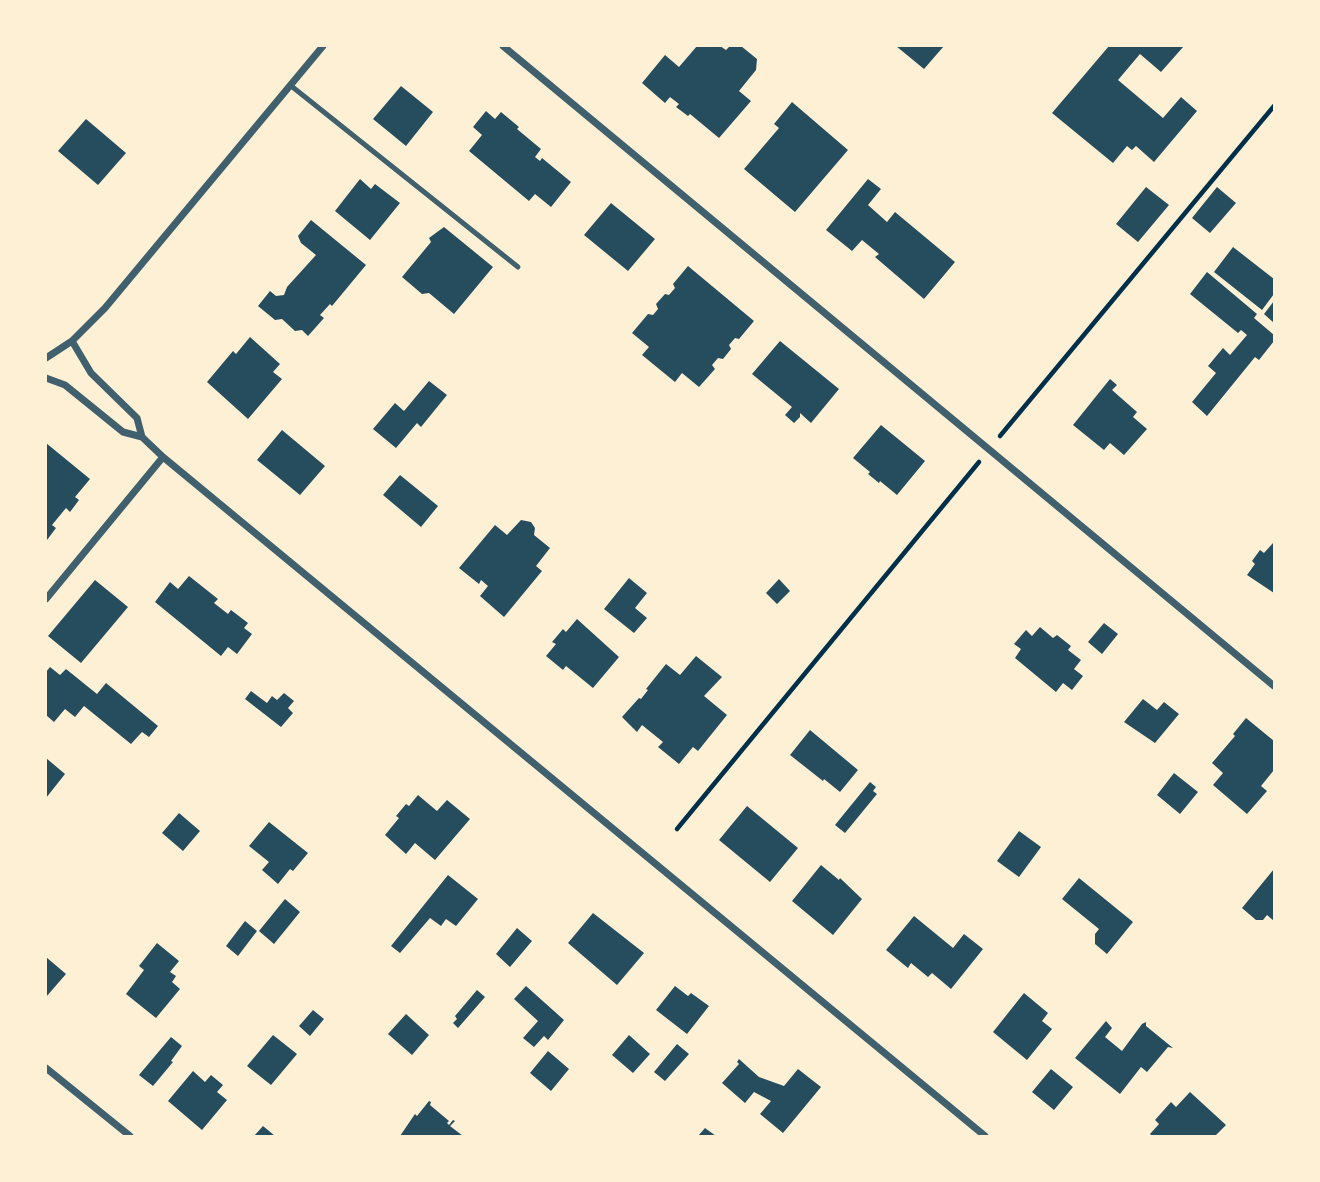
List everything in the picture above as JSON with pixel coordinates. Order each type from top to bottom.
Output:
[{"type":"street","points":[[46,358],[72,341],[105,308],[323,46]]},
{"type":"street","points":[[503,46],[1275,686]]},
{"type":"street","points":[[72,341],[91,373],[137,418],[142,437]]},
{"type":"street","points":[[46,378],[65,385],[123,432],[142,437],[985,1136]]},
{"type":"street","points":[[46,599],[163,457]]},
{"type":"street","points":[[46,1068],[130,1136]]},
{"type":"lane","points":[[290,85],[518,267]]},
{"type":"path","points":[[677,829],[1275,106]]},
{"type":"building","points":[[697,46],[720,46],[726,50],[730,46],[741,46],[757,59],[756,70],[739,91],[751,101],[719,138],[690,114],[688,116],[676,107],[679,104],[670,97],[665,103],[642,83],[665,55],[679,67]]},
{"type":"building","points":[[896,46],[944,46],[924,69]]},
{"type":"building","points":[[1109,46],[1184,46],[1161,72],[1140,54],[1118,80],[1163,118],[1181,97],[1197,111],[1154,162],[1136,146],[1132,150],[1127,146],[1113,163],[1052,113]]},
{"type":"building","points":[[401,86],[433,112],[406,146],[373,119]]},
{"type":"building","points":[[792,102],[848,150],[795,212],[744,169],[779,128],[774,124]]},
{"type":"building","points":[[486,111],[495,119],[501,112],[519,127],[517,129],[541,149],[535,157],[540,161],[542,158],[571,182],[551,207],[535,194],[529,201],[469,151],[482,135],[473,127]]},
{"type":"building","points":[[86,119],[126,153],[98,185],[58,151]]},
{"type":"building","points":[[360,179],[371,189],[375,184],[400,203],[370,240],[335,211]]},
{"type":"building","points":[[868,179],[881,189],[868,205],[887,222],[895,212],[955,262],[924,299],[875,257],[879,254],[862,240],[852,251],[826,230]]},
{"type":"building","points":[[1146,187],[1169,205],[1138,242],[1116,224]]},
{"type":"building","points":[[1217,187],[1236,203],[1210,233],[1192,218]]},
{"type":"building","points":[[611,203],[655,239],[628,271],[584,235]]},
{"type":"building","points":[[311,220],[366,265],[332,306],[330,304],[320,315],[324,318],[308,336],[302,330],[295,331],[282,319],[275,320],[258,306],[270,291],[276,296],[284,295],[287,287],[316,255],[301,243],[298,236]]},
{"type":"building","points":[[444,227],[493,267],[454,314],[429,293],[422,294],[402,277],[431,242],[429,238]]},
{"type":"building","points":[[1233,247],[1274,279],[1274,294],[1262,310],[1214,272]]},
{"type":"building","points":[[688,266],[754,321],[739,339],[735,338],[729,345],[731,349],[723,359],[718,358],[712,365],[715,369],[699,387],[682,373],[675,382],[642,355],[649,347],[632,333],[648,314],[653,315],[658,309],[656,304],[675,288],[673,284]]},
{"type":"building","points":[[1207,272],[1257,314],[1254,318],[1274,335],[1274,341],[1259,360],[1255,357],[1207,416],[1192,402],[1216,373],[1208,366],[1223,348],[1230,355],[1247,335],[1241,330],[1238,333],[1190,294]]},
{"type":"building","points":[[1274,301],[1274,323],[1264,314]]},
{"type":"building","points":[[250,337],[280,364],[273,372],[282,379],[248,419],[207,382],[233,351],[236,354]]},
{"type":"building","points":[[780,341],[839,389],[811,423],[800,413],[794,423],[785,415],[792,407],[752,374]]},
{"type":"building","points":[[1110,379],[1117,385],[1112,390],[1137,412],[1133,417],[1147,429],[1124,455],[1110,443],[1104,450],[1073,425]]},
{"type":"building","points":[[429,381],[447,395],[421,427],[417,423],[396,448],[373,429],[395,403],[404,411]]},
{"type":"building","points":[[881,425],[925,461],[897,495],[868,474],[870,472],[853,458]]},
{"type":"building","points":[[282,430],[325,466],[300,495],[257,460]]},
{"type":"building","points":[[46,443],[90,479],[75,497],[79,500],[70,512],[66,508],[52,525],[56,528],[47,540]]},
{"type":"building","points":[[400,475],[438,506],[421,527],[383,495]]},
{"type":"building","points":[[521,520],[531,522],[535,528],[534,535],[550,548],[536,566],[542,571],[504,617],[480,596],[488,586],[481,580],[479,584],[459,568],[495,525],[507,535]]},
{"type":"building","points":[[1273,543],[1274,593],[1247,575],[1260,550],[1264,553]]},
{"type":"building","points":[[189,576],[218,599],[214,603],[228,614],[231,610],[248,623],[244,628],[252,634],[237,654],[228,647],[221,656],[155,602],[170,582],[178,589]]},
{"type":"building","points":[[629,578],[647,593],[635,608],[647,618],[634,633],[604,609]]},
{"type":"building","points":[[779,579],[790,591],[777,604],[766,593]]},
{"type":"building","points":[[95,580],[128,607],[81,663],[48,636]]},
{"type":"building","points":[[577,619],[619,657],[593,688],[566,666],[563,670],[546,656],[556,644],[552,642],[563,629],[566,632]]},
{"type":"building","points":[[1104,623],[1118,634],[1102,654],[1088,642]]},
{"type":"building","points":[[1040,627],[1053,638],[1057,635],[1071,646],[1068,650],[1081,660],[1074,669],[1083,676],[1072,690],[1063,683],[1056,692],[1015,658],[1021,649],[1014,644],[1026,630],[1032,636]]},
{"type":"building","points":[[696,656],[722,677],[704,696],[727,715],[698,751],[693,747],[679,764],[658,747],[663,742],[642,725],[637,732],[622,717],[639,698],[641,699],[666,664],[680,675]]},
{"type":"building","points":[[50,667],[60,675],[66,669],[97,694],[106,683],[158,726],[149,737],[142,732],[131,744],[84,706],[75,717],[65,709],[54,722],[46,715],[46,672]]},
{"type":"building","points":[[251,691],[267,703],[272,696],[277,700],[284,693],[294,701],[288,708],[293,713],[281,727],[245,699]]},
{"type":"building","points":[[1143,699],[1157,710],[1164,702],[1179,714],[1155,743],[1124,722]]},
{"type":"building","points":[[1246,718],[1274,741],[1274,770],[1261,786],[1267,791],[1247,814],[1213,785],[1223,773],[1212,763]]},
{"type":"building","points":[[810,730],[858,770],[840,792],[790,755]]},
{"type":"building","points":[[46,758],[65,774],[46,798]]},
{"type":"building","points":[[1174,773],[1198,792],[1180,814],[1157,795]]},
{"type":"building","points":[[870,782],[876,787],[873,791],[877,794],[845,833],[835,825]]},
{"type":"building","points":[[418,795],[437,811],[447,800],[470,819],[435,860],[415,843],[406,854],[385,835],[399,818],[396,816]]},
{"type":"building","points":[[747,806],[798,848],[770,882],[719,840]]},
{"type":"building","points":[[179,813],[200,831],[183,851],[162,833]]},
{"type":"building","points":[[269,822],[308,853],[278,884],[262,870],[269,862],[249,846]]},
{"type":"building","points":[[1019,831],[1041,847],[1019,877],[997,861]]},
{"type":"building","points":[[821,865],[839,880],[840,878],[862,899],[833,935],[792,901]]},
{"type":"building","points":[[1274,869],[1274,921],[1267,915],[1263,920],[1256,920],[1242,908]]},
{"type":"building","points":[[448,875],[478,899],[456,926],[446,919],[441,926],[430,918],[400,953],[391,946]]},
{"type":"building","points":[[1079,878],[1133,922],[1107,954],[1095,944],[1095,934],[1099,929],[1062,899]]},
{"type":"building","points":[[285,899],[300,912],[274,944],[259,931]]},
{"type":"building","points":[[593,913],[644,953],[617,985],[568,943]]},
{"type":"building","points":[[914,916],[953,948],[964,934],[983,949],[951,989],[932,973],[928,977],[911,963],[908,968],[886,950]]},
{"type":"building","points":[[245,921],[257,931],[238,956],[226,946]]},
{"type":"building","points":[[517,928],[532,941],[510,967],[496,954]]},
{"type":"building","points":[[157,943],[179,961],[170,972],[176,976],[172,982],[180,989],[156,1018],[126,994],[144,970],[139,966]]},
{"type":"building","points":[[46,957],[66,974],[46,997]]},
{"type":"building","points":[[526,986],[564,1020],[548,1040],[544,1036],[534,1047],[523,1038],[538,1021],[514,999]]},
{"type":"building","points":[[675,986],[709,1006],[687,1034],[656,1010]]},
{"type":"building","points":[[477,990],[485,997],[458,1028],[453,1023],[457,1019],[455,1016]]},
{"type":"building","points":[[1024,993],[1048,1013],[1042,1021],[1052,1029],[1027,1060],[993,1032]]},
{"type":"building","points":[[313,1010],[324,1019],[310,1036],[299,1026]]},
{"type":"building","points":[[406,1014],[429,1035],[412,1055],[388,1034]]},
{"type":"building","points":[[1106,1021],[1112,1028],[1105,1037],[1122,1051],[1146,1022],[1146,1026],[1173,1048],[1168,1047],[1147,1072],[1141,1067],[1120,1094],[1075,1058]]},
{"type":"building","points":[[273,1035],[297,1054],[271,1085],[247,1066]]},
{"type":"building","points":[[629,1035],[650,1054],[633,1073],[612,1055]]},
{"type":"building","points":[[171,1037],[182,1046],[171,1061],[173,1062],[153,1086],[139,1075]]},
{"type":"building","points":[[677,1044],[689,1054],[665,1081],[654,1072]]},
{"type":"building","points":[[548,1051],[569,1069],[551,1091],[530,1073]]},
{"type":"building","points":[[739,1059],[759,1077],[784,1086],[798,1069],[821,1087],[783,1133],[760,1114],[771,1101],[754,1092],[745,1103],[722,1083],[739,1064]]},
{"type":"building","points":[[1051,1069],[1073,1087],[1054,1110],[1032,1092]]},
{"type":"building","points":[[193,1071],[205,1082],[211,1075],[223,1085],[217,1092],[227,1100],[202,1130],[168,1101]]},
{"type":"building","points":[[1190,1092],[1226,1125],[1215,1136],[1152,1136],[1150,1134],[1159,1124],[1155,1120],[1171,1102],[1176,1107]]},
{"type":"building","points":[[429,1101],[430,1105],[449,1121],[449,1125],[455,1121],[450,1126],[463,1136],[400,1136],[415,1114],[417,1116]]},
{"type":"building","points":[[263,1126],[275,1136],[254,1136]]},
{"type":"building","points":[[705,1128],[716,1136],[698,1136]]}]
